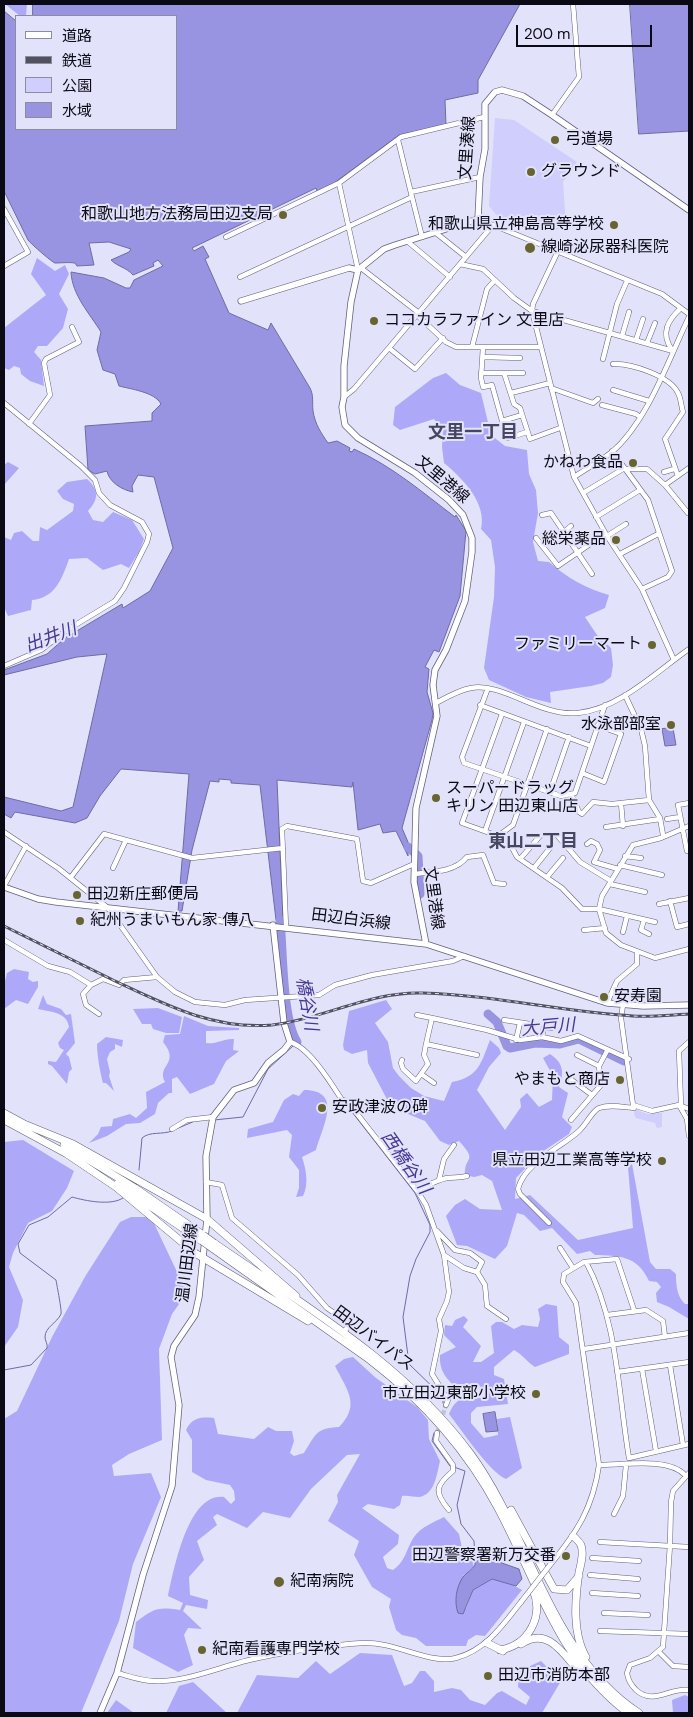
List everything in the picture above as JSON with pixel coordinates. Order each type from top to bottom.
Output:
[{"type":"highway","name":"田辺バイパス","points":[[4,1113],[125,1182],[213,1246],[398,1374],[430,1405],[471,1454],[493,1488],[509,1516],[568,1638],[605,1686],[639,1713]]},
{"type":"highway","name":"田辺バイパス","points":[[4,1120],[64,1152],[202,1238]]},
{"type":"highway","points":[[24,1124],[82,1149],[207,1219],[346,1337]]},
{"type":"highway","points":[[64,1152],[116,1187],[188,1247],[346,1337]]},
{"type":"highway","name":"田辺バイパス","points":[[346,1337],[393,1377],[435,1419],[466,1457],[497,1506],[565,1645],[586,1674],[613,1702],[628,1713]]},
{"type":"highway","points":[[493,1488],[510,1509],[552,1586],[558,1591],[567,1590],[579,1576]]},
{"type":"highway","points":[[497,1506],[535,1595],[538,1608],[536,1620],[528,1633],[512,1647],[500,1650]]},
{"type":"highway","points":[[573,1536],[581,1545],[583,1552],[579,1576],[576,1629],[580,1646],[608,1684],[639,1713]]},
{"type":"highway","points":[[487,1643],[500,1650],[511,1651],[535,1637],[548,1639],[560,1648],[597,1690],[613,1702]]},
{"type":"main road","name":"文里湊線","points":[[478,218],[480,177],[485,149],[484,118],[486,104],[495,92],[502,90],[524,96],[689,210]]},
{"type":"main road","points":[[241,301],[349,268],[359,269],[384,249],[478,218]]},
{"type":"main road","name":"文里港線","points":[[359,269],[351,302],[344,366],[342,418],[351,433],[429,483],[463,515],[470,530],[472,552],[465,601],[446,650],[435,670],[433,685],[436,703],[435,728],[416,808],[414,862],[426,944]]},
{"type":"main road","name":"田辺白浜線","points":[[4,886],[38,899],[285,926],[426,944],[607,1003],[623,1005],[689,1005]]},
{"type":"main road","points":[[274,925],[283,997],[284,1023],[291,1042]]},
{"type":"main road","name":"温川田辺線","points":[[100,1713],[117,1673],[143,1574],[172,1486],[179,1406],[171,1357],[174,1346],[195,1315],[204,1257],[207,1219],[206,1156],[212,1120],[234,1090],[254,1083],[268,1064],[291,1042]]},
{"type":"street","points":[[552,115],[579,77],[573,4]]},
{"type":"street","points":[[226,237],[339,184],[401,136],[484,118]]},
{"type":"street","points":[[398,140],[422,237]]},
{"type":"street","points":[[240,276],[348,227],[411,195],[480,177]]},
{"type":"street","points":[[339,184],[359,269],[418,314],[443,338],[456,347],[541,348]]},
{"type":"street","points":[[4,209],[28,252],[4,266]]},
{"type":"street","points":[[478,218],[662,294],[689,316],[661,378],[640,418],[612,452],[574,477]]},
{"type":"street","points":[[344,397],[354,389],[493,225]]},
{"type":"street","points":[[436,232],[466,257]]},
{"type":"street","points":[[406,241],[450,277]]},
{"type":"street","points":[[558,250],[533,304],[532,311],[560,428],[574,477],[607,536],[642,589],[674,660]]},
{"type":"street","points":[[460,264],[483,269],[514,298],[532,311],[673,351]]},
{"type":"street","points":[[472,348],[487,289],[495,280]]},
{"type":"street","points":[[604,359],[617,304],[627,281]]},
{"type":"street","points":[[673,351],[665,339],[668,322],[681,308]]},
{"type":"street","points":[[622,336],[629,312]]},
{"type":"street","points":[[636,340],[642,319]]},
{"type":"street","points":[[647,343],[655,323]]},
{"type":"street","points":[[29,424],[50,395],[44,363],[46,359],[79,342],[72,327]]},
{"type":"street","points":[[389,348],[415,369],[443,338]]},
{"type":"street","points":[[483,347],[481,374],[483,387],[492,385],[508,438],[527,432]]},
{"type":"street","points":[[482,357],[520,358]]},
{"type":"street","points":[[613,364],[628,366],[661,378],[677,390],[682,412],[665,439],[678,476]]},
{"type":"street","points":[[504,373],[514,404],[520,408],[530,439],[560,428]]},
{"type":"street","points":[[481,374],[523,373]]},
{"type":"street","points":[[510,393],[550,385],[593,403],[598,399]]},
{"type":"street","points":[[613,390],[649,401]]},
{"type":"street","points":[[4,403],[81,466],[95,480],[105,501],[142,522],[148,534],[147,542],[124,588],[114,602],[67,630],[41,650],[4,666]]},
{"type":"street","points":[[602,405],[636,414],[640,418]]},
{"type":"street","points":[[502,421],[522,415]]},
{"type":"street","points":[[612,452],[648,500],[672,571],[668,577],[642,589]]},
{"type":"street","points":[[666,484],[689,468]]},
{"type":"street","points":[[583,493],[623,469],[647,469],[666,484],[688,513]]},
{"type":"street","points":[[664,472],[674,469]]},
{"type":"street","points":[[596,517],[640,490]]},
{"type":"street","points":[[542,515],[551,513],[592,574]]},
{"type":"street","points":[[536,538],[558,566],[602,536],[607,536],[626,524]]},
{"type":"street","points":[[564,531],[571,526]]},
{"type":"street","points":[[620,554],[658,534]]},
{"type":"street","points":[[436,703],[473,687],[488,688],[543,709],[562,713],[578,713],[605,706],[625,695],[689,649]]},
{"type":"street","points":[[488,688],[462,757],[464,763],[561,796],[575,793],[605,706]]},
{"type":"street","points":[[625,695],[641,729],[645,746],[649,800],[660,819],[663,835]]},
{"type":"street","points":[[480,705],[591,746]]},
{"type":"street","points":[[502,714],[462,823],[498,836],[512,825],[547,729]]},
{"type":"street","points":[[485,831],[524,722]]},
{"type":"street","points":[[582,773],[604,782],[621,734],[599,726]]},
{"type":"street","points":[[550,792],[569,737]]},
{"type":"street","points":[[571,794],[579,812],[582,814],[593,802],[621,803],[649,800]]},
{"type":"street","points":[[689,802],[678,805],[687,851],[689,851]]},
{"type":"street","points":[[621,803],[623,826]]},
{"type":"street","points":[[668,820],[680,817]]},
{"type":"street","points":[[606,828],[660,819]]},
{"type":"street","points":[[285,926],[282,829],[287,826],[357,839],[363,881],[371,883],[414,862]]},
{"type":"street","points":[[689,826],[663,835],[661,838],[636,843],[602,896],[599,909],[605,928],[614,941],[637,952],[655,958],[689,949]]},
{"type":"street","points":[[4,832],[71,877],[108,908],[157,977],[175,992],[194,1002],[226,1005],[245,1000],[319,995],[335,985],[372,975],[453,961],[465,956]]},
{"type":"street","points":[[71,877],[104,834],[192,858],[283,848]]},
{"type":"street","points":[[556,834],[580,862],[610,882],[645,892]]},
{"type":"street","points":[[520,859],[540,836]]},
{"type":"street","points":[[112,868],[126,840]]},
{"type":"street","points":[[508,840],[520,859],[571,895],[582,909],[599,909],[655,922]]},
{"type":"street","points":[[587,844],[590,841],[597,844],[600,850],[594,862],[662,875]]},
{"type":"street","points":[[4,886],[26,846]]},
{"type":"street","points":[[534,868],[550,848]]},
{"type":"street","points":[[417,874],[460,866],[467,857],[483,854],[494,883],[504,884]]},
{"type":"street","points":[[626,856],[641,858]]},
{"type":"street","points":[[548,877],[563,858]]},
{"type":"street","points":[[659,904],[689,898]]},
{"type":"street","points":[[670,902],[676,927],[689,924]]},
{"type":"street","points":[[623,932],[627,916]]},
{"type":"street","points":[[644,920],[641,930],[649,934]]},
{"type":"street","points":[[584,930],[605,928]]},
{"type":"street","points":[[4,940],[48,966],[70,972],[90,985]]},
{"type":"street","points":[[607,1003],[617,981],[636,964],[637,952]]},
{"type":"street","points":[[98,1014],[86,1005],[83,994],[90,985],[103,979],[119,986],[124,980],[157,977]]},
{"type":"street","points":[[623,1005],[621,1018],[629,1059],[634,1105],[652,1111],[680,1104],[689,1110]]},
{"type":"street","points":[[417,1015],[486,1030],[516,1040],[542,1037],[561,1042],[578,1036],[607,1052],[629,1059]]},
{"type":"street","points":[[402,1060],[403,1069],[416,1081],[428,1064],[424,1055],[432,1018]]},
{"type":"street","points":[[504,1020],[530,1024]]},
{"type":"street","points":[[516,1040],[520,1023]]},
{"type":"street","points":[[542,1037],[544,1027],[552,1028]]},
{"type":"street","points":[[291,1042],[299,1046],[321,1070],[342,1100],[347,1101],[417,1191],[435,1228],[444,1255],[449,1292],[439,1319],[441,1331],[432,1374],[448,1400],[446,1405]]},
{"type":"street","points":[[689,1042],[678,1051],[680,1104],[687,1118],[689,1136]]},
{"type":"street","points":[[426,1044],[477,1055]]},
{"type":"street","points":[[570,1120],[601,1085],[599,1066],[607,1052]]},
{"type":"street","points":[[577,1055],[599,1066]]},
{"type":"street","points":[[421,1074],[434,1083]]},
{"type":"street","points":[[569,1078],[592,1095]]},
{"type":"street","points":[[549,1223],[520,1194],[518,1189],[523,1178],[540,1160],[586,1125],[596,1109],[607,1106],[634,1108]]},
{"type":"street","points":[[172,1129],[187,1120],[212,1120]]},
{"type":"street","points":[[439,1180],[444,1159],[454,1145]]},
{"type":"street","points":[[417,1191],[439,1180],[450,1177],[458,1179],[467,1176]]},
{"type":"street","points":[[206,1182],[222,1185],[226,1192],[232,1218],[298,1275],[327,1308],[350,1324],[346,1337]]},
{"type":"street","points":[[435,1228],[455,1250],[470,1253],[482,1262],[477,1272]]},
{"type":"street","points":[[560,1248],[573,1268]]},
{"type":"street","points":[[444,1255],[464,1268],[477,1272],[485,1285],[487,1306],[506,1319]]},
{"type":"street","points":[[117,1673],[154,1682],[172,1681],[258,1658],[370,1642],[391,1644],[442,1660],[471,1653],[487,1643],[573,1536],[587,1513],[596,1491],[599,1465],[584,1349],[576,1303],[563,1282],[564,1274],[586,1262],[617,1259],[634,1310]]},
{"type":"street","points":[[586,1262],[601,1291],[607,1315],[629,1458],[689,1444]]},
{"type":"street","points":[[607,1315],[634,1310],[646,1310],[663,1321],[665,1337]]},
{"type":"street","points":[[584,1349],[689,1333]]},
{"type":"street","points":[[617,1372],[689,1362]]},
{"type":"street","points":[[670,1364],[683,1445]]},
{"type":"street","points":[[642,1369],[656,1451]]},
{"type":"street","points":[[437,1433],[436,1440],[453,1466],[453,1472],[440,1482],[438,1488],[441,1500],[449,1510]]},
{"type":"street","points":[[599,1465],[662,1464],[677,1468],[687,1474],[673,1491],[662,1647],[659,1652],[650,1658],[630,1665],[627,1673],[632,1686],[643,1696],[649,1698],[681,1689],[689,1690]]},
{"type":"street","points":[[614,1514],[623,1496],[626,1465]]},
{"type":"street","points":[[600,1542],[689,1547]]},
{"type":"street","points":[[592,1558],[639,1561]]},
{"type":"street","points":[[590,1575],[638,1579]]},
{"type":"street","points":[[592,1593],[638,1596]]},
{"type":"street","points":[[604,1613],[648,1615]]},
{"type":"street","points":[[600,1630],[689,1634]]},
{"type":"street","points":[[659,1652],[674,1666],[689,1667]]},
{"type":"green space","name":"グラウンド","points":[[495,118],[514,120],[577,162],[563,182],[566,225],[554,231],[500,219],[489,206]]},
{"type":"green space","points":[[635,1109],[647,1114],[662,1113],[662,1127],[657,1128],[655,1123],[636,1118],[634,1114]]},
{"type":"shaded area","points":[[5,4],[27,4],[26,15],[19,15]]},
{"type":"shaded area","points":[[37,258],[55,271],[65,265],[69,274],[59,294],[68,309],[63,328],[47,346],[38,346],[34,352],[41,360],[44,386],[30,381],[21,374],[20,368],[14,366],[9,370],[4,368],[4,328],[46,295],[31,274]]},
{"type":"shaded area","points":[[446,373],[460,385],[481,393],[491,435],[505,446],[527,450],[529,474],[536,490],[538,513],[533,542],[538,561],[549,562],[577,582],[609,595],[605,608],[585,617],[597,635],[611,648],[613,665],[611,677],[603,683],[550,692],[551,703],[526,697],[489,680],[484,668],[494,597],[495,567],[491,540],[481,529],[482,519],[477,501],[466,484],[444,463],[442,447],[443,430],[434,419],[400,430],[393,425],[395,407],[433,378]]},
{"type":"shaded area","points":[[8,462],[19,468],[4,485],[4,465]]},
{"type":"shaded area","points":[[87,479],[94,487],[96,495],[96,499],[88,511],[93,520],[103,522],[113,512],[132,520],[144,539],[139,552],[129,568],[121,564],[103,570],[87,558],[69,559],[64,574],[52,591],[46,596],[32,600],[31,610],[8,616],[4,607],[4,537],[11,540],[14,533],[22,531],[33,541],[39,541],[40,527],[47,530],[73,511],[74,504],[63,499],[57,491],[67,482]]},
{"type":"shaded area","points":[[14,969],[29,972],[28,979],[33,982],[38,981],[38,987],[28,1004],[16,1000],[4,1009],[4,985],[7,973]]},
{"type":"shaded area","points":[[43,995],[47,1004],[61,1009],[66,1015],[71,1014],[75,1043],[66,1054],[69,1057],[72,1069],[69,1072],[67,1084],[52,1066],[48,1064],[48,1061],[56,1062],[64,1050],[60,1048],[58,1043],[69,1027],[68,1022],[62,1016],[53,1012],[38,1009]]},
{"type":"shaded area","points":[[386,1000],[392,1009],[375,1023],[388,1042],[393,1068],[411,1088],[424,1096],[444,1101],[452,1082],[468,1077],[478,1068],[490,1040],[499,1048],[501,1053],[489,1067],[477,1090],[505,1130],[521,1107],[520,1099],[527,1093],[539,1107],[552,1100],[553,1076],[543,1058],[550,1054],[555,1057],[562,1069],[559,1087],[568,1093],[562,1117],[572,1127],[569,1134],[539,1154],[516,1178],[515,1199],[530,1195],[578,1240],[633,1228],[628,1167],[632,1164],[650,1262],[656,1269],[670,1269],[676,1274],[677,1287],[682,1301],[685,1304],[689,1304],[689,1319],[657,1302],[656,1293],[661,1287],[657,1282],[649,1281],[639,1266],[633,1262],[619,1257],[595,1255],[590,1251],[577,1254],[552,1228],[540,1231],[524,1215],[517,1213],[507,1246],[495,1259],[467,1246],[457,1245],[446,1216],[455,1205],[465,1199],[480,1209],[502,1210],[492,1181],[482,1175],[474,1177],[465,1175],[469,1156],[459,1141],[449,1145],[440,1141],[425,1121],[391,1107],[368,1063],[367,1050],[352,1054],[344,1050],[343,1045],[349,1011]]},
{"type":"shaded area","points":[[158,1008],[182,1017],[179,1033],[166,1033],[153,1029],[151,1024],[142,1024],[133,1009]]},
{"type":"shaded area","points":[[184,1016],[208,1026],[239,1028],[239,1030],[206,1031],[206,1043],[234,1039],[233,1050],[239,1051],[226,1061],[214,1084],[190,1094],[177,1077],[172,1079],[172,1093],[169,1093],[158,1103],[155,1114],[140,1123],[126,1124],[107,1136],[89,1143],[98,1134],[101,1127],[112,1126],[113,1119],[130,1114],[136,1118],[147,1108],[146,1092],[165,1082],[163,1072],[170,1055],[163,1042],[165,1035],[180,1034]]},
{"type":"shaded area","points":[[106,1037],[123,1040],[122,1047],[115,1044],[115,1049],[110,1052],[107,1059],[109,1076],[114,1091],[106,1083],[103,1083],[99,1064],[97,1044]]},
{"type":"shaded area","points":[[304,1090],[316,1092],[324,1096],[327,1103],[327,1112],[316,1150],[302,1157],[306,1171],[306,1187],[303,1196],[296,1197],[299,1188],[299,1170],[289,1157],[292,1135],[287,1130],[247,1138],[248,1129],[273,1122],[284,1100],[293,1094],[299,1096]]},
{"type":"shaded area","points":[[23,1140],[74,1171],[67,1188],[52,1211],[28,1223],[13,1253],[9,1267],[23,1300],[18,1327],[4,1347],[4,1142]]},
{"type":"shaded area","points":[[131,1217],[151,1217],[187,1293],[172,1314],[159,1349],[162,1440],[129,1454],[112,1465],[114,1476],[151,1473],[161,1497],[133,1564],[119,1621],[81,1713],[4,1713],[4,1419],[17,1411],[52,1337],[86,1275],[120,1222]]},
{"type":"shaded area","points":[[546,1304],[557,1306],[559,1337],[569,1345],[569,1354],[535,1367],[514,1350],[494,1367],[494,1375],[504,1379],[508,1404],[477,1407],[471,1413],[471,1423],[484,1438],[498,1435],[497,1419],[510,1417],[522,1468],[506,1479],[492,1469],[484,1460],[449,1414],[457,1402],[461,1400],[486,1396],[479,1385],[467,1390],[458,1389],[444,1374],[440,1355],[456,1347],[444,1335],[445,1325],[452,1326],[455,1320],[464,1316],[468,1320],[463,1327],[481,1346],[473,1362],[481,1362],[494,1353],[491,1326],[496,1322],[502,1322],[514,1329],[522,1325],[538,1327],[540,1319],[538,1309]]},
{"type":"shaded area","points":[[353,1357],[376,1378],[417,1407],[428,1420],[429,1439],[440,1461],[434,1483],[429,1492],[419,1497],[402,1496],[400,1505],[394,1509],[368,1504],[362,1508],[399,1535],[398,1544],[383,1557],[387,1568],[393,1570],[401,1563],[411,1541],[420,1530],[444,1517],[459,1534],[462,1548],[472,1560],[474,1567],[463,1576],[466,1609],[473,1590],[492,1579],[506,1581],[522,1590],[485,1636],[476,1635],[468,1640],[466,1646],[426,1646],[416,1638],[402,1635],[396,1630],[389,1607],[391,1599],[372,1587],[354,1555],[359,1541],[328,1521],[338,1502],[337,1495],[360,1454],[347,1455],[311,1489],[290,1518],[263,1512],[247,1528],[217,1514],[213,1517],[217,1525],[197,1541],[204,1560],[189,1577],[190,1595],[208,1600],[207,1609],[186,1605],[183,1611],[202,1629],[188,1628],[184,1635],[193,1665],[178,1672],[133,1648],[136,1622],[156,1610],[180,1610],[183,1603],[168,1596],[179,1551],[192,1519],[201,1507],[212,1499],[224,1497],[231,1504],[235,1500],[234,1491],[230,1485],[206,1480],[192,1472],[192,1440],[186,1430],[191,1422],[198,1419],[214,1418],[218,1434],[254,1439],[268,1427],[276,1431],[292,1431],[294,1441],[290,1453],[294,1456],[304,1453],[317,1433],[339,1427],[346,1419],[351,1404],[350,1397],[335,1366],[344,1359]]},
{"type":"shaded area","points":[[360,1653],[392,1655],[404,1686],[412,1683],[420,1671],[425,1671],[434,1681],[434,1692],[452,1688],[461,1690],[470,1700],[485,1705],[497,1693],[502,1691],[526,1705],[530,1697],[518,1687],[519,1671],[541,1661],[561,1681],[542,1713],[237,1713],[257,1675],[298,1678],[316,1661],[330,1674]]},
{"type":"shaded area","points":[[193,1682],[227,1713],[166,1713],[179,1686]]},
{"type":"shaded area","points":[[685,1695],[689,1697],[689,1713],[673,1713],[672,1700]]},
{"type":"shaded area","points":[[116,1700],[134,1713],[107,1713]]},
{"type":"water","points":[[33,4],[520,4],[478,80],[478,93],[445,100],[446,125],[399,135],[330,186],[317,191],[316,188],[192,248],[194,251],[203,246],[209,257],[205,259],[229,313],[268,330],[271,323],[310,388],[315,420],[328,443],[337,441],[350,448],[349,451],[352,452],[354,449],[394,471],[455,517],[456,515],[466,531],[460,596],[439,652],[434,650],[425,667],[429,669],[427,692],[433,713],[402,828],[408,842],[408,856],[396,831],[383,833],[380,824],[358,830],[353,782],[352,787],[277,780],[283,920],[276,920],[260,785],[231,783],[231,780],[219,779],[219,782],[210,781],[192,850],[182,911],[178,911],[189,774],[121,769],[100,796],[87,818],[75,823],[15,812],[11,818],[4,814],[4,797],[61,811],[73,807],[107,654],[77,657],[4,675],[4,670],[47,654],[65,638],[122,604],[123,608],[150,591],[173,548],[154,477],[138,475],[132,486],[133,492],[117,485],[110,479],[107,471],[95,474],[88,470],[85,426],[152,421],[152,413],[161,404],[148,394],[119,386],[115,374],[103,370],[97,350],[101,332],[78,296],[71,272],[104,278],[130,288],[134,280],[163,266],[158,260],[153,263],[154,266],[133,275],[111,260],[129,252],[131,249],[109,242],[89,243],[94,265],[77,266],[75,263],[55,263],[28,240],[4,191],[4,11],[15,20],[15,130],[178,130],[178,15],[33,15]]},
{"type":"water","points":[[630,4],[689,4],[689,131],[639,134]]},
{"type":"water","points":[[673,728],[676,745],[665,746],[662,729]]},
{"type":"water","points":[[495,1412],[498,1431],[486,1432],[483,1414]]},
{"type":"water","points":[[494,1553],[494,1558],[499,1562],[519,1569],[522,1579],[516,1586],[492,1579],[473,1590],[463,1614],[458,1613],[457,1590],[464,1576],[475,1565],[475,1557]]},
{"type":"waterway","name":"大戸川","points":[[408,847],[418,856],[420,894]]},
{"type":"waterway","name":"橋谷川","points":[[280,920],[288,1017],[297,1042]]},
{"type":"waterway","name":"大戸川","points":[[488,1014],[497,1022],[507,1046],[510,1048],[535,1043],[560,1044],[579,1039],[624,1061]]},
{"type":"waterway","name":"橋谷川","points":[[214,1120],[243,1117],[268,1069],[293,1046]]},
{"type":"waterway","name":"西橋谷川","points":[[316,1060],[325,1071]]},
{"type":"waterway","name":"西橋谷川","points":[[345,1103],[415,1193],[430,1225],[430,1232],[416,1259],[410,1276],[403,1317],[409,1364],[443,1397],[443,1403]]},
{"type":"waterway","name":"橋谷川","points":[[176,1129],[195,1121]]},
{"type":"waterway","name":"橋谷川","points":[[139,1170],[142,1138],[172,1131]]},
{"type":"waterway","name":"橋谷川","points":[[4,1370],[31,1365],[47,1348],[46,1334],[61,1314],[56,1280],[20,1253],[18,1244],[29,1225],[48,1217],[72,1197],[105,1202],[112,1202],[123,1198]]},
{"type":"waterway","name":"西橋谷川","points":[[434,1433],[432,1441],[450,1466]]},
{"type":"waterway","name":"西橋谷川","points":[[454,1467],[465,1471],[457,1505],[461,1524],[474,1541],[475,1557]]},
{"type":"tunnel","points":[[437,1433],[446,1405]]},
{"type":"railway","points":[[4,926],[153,999],[191,1014],[230,1024],[251,1026],[291,1022],[384,996],[423,993],[476,997],[607,1014],[633,1016],[689,1014]]},
{"type":"place","name":"弓道場","points":[[555,140]]},
{"type":"place","name":"グラウンド","points":[[531,172]]},
{"type":"place","name":"和歌山地方法務局田辺支局","points":[[283,215]]},
{"type":"place","name":"和歌山県立神島高等学校","points":[[614,225]]},
{"type":"place","name":"線崎泌尿器科医院","points":[[530,248]]},
{"type":"place","name":"ココカラファイン 文里店","points":[[374,321]]},
{"type":"place","name":"かねわ食品","points":[[633,463]]},
{"type":"place","name":"総栄薬品","points":[[616,540]]},
{"type":"place","name":"ファミリーマート","points":[[652,645]]},
{"type":"place","name":"水泳部部室","points":[[671,725]]},
{"type":"place","name":"スーパードラッグ キリン 田辺東山店","points":[[436,798]]},
{"type":"place","name":"田辺新庄郵便局","points":[[77,895]]},
{"type":"place","name":"紀州うまいもん家 傳八","points":[[80,921]]},
{"type":"place","name":"安寿園","points":[[604,997]]},
{"type":"place","name":"やまもと商店","points":[[620,1080]]},
{"type":"place","name":"安政津波の碑","points":[[322,1108]]},
{"type":"place","name":"県立田辺工業高等学校","points":[[662,1161]]},
{"type":"place","name":"市立田辺東部小学校","points":[[536,1394]]},
{"type":"place","name":"田辺警察署新万交番","points":[[566,1556]]},
{"type":"place","name":"紀南病院","points":[[279,1582]]},
{"type":"place","name":"紀南看護専門学校","points":[[202,1650]]},
{"type":"place","name":"田辺市消防本部","points":[[488,1676]]},
{"type":"district","name":"文里一丁目","points":[[473,433]]},
{"type":"district","name":"東山二丁目","points":[[533,842]]},
{"type":"water label","name":"出井川","points":[[51,638]]}]
